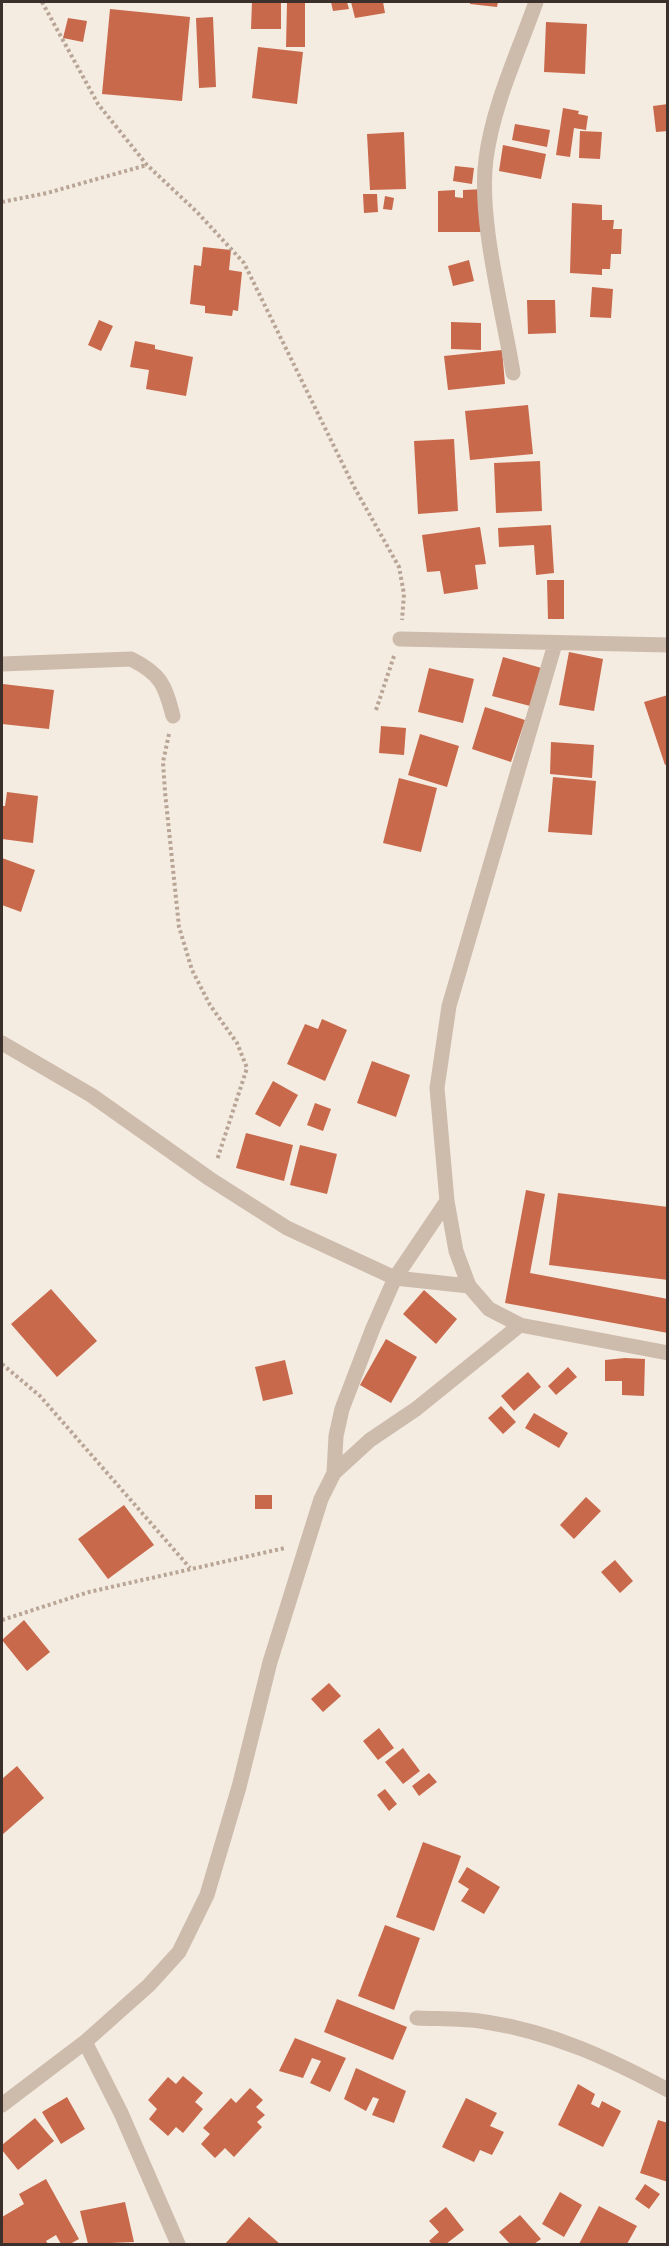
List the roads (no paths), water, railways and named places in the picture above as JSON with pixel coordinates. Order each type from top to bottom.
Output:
[{"type":"street","points":[[513,373],[484,191],[486,157],[511,66],[536,2]]},
{"type":"street","points":[[400,639],[668,645]]},
{"type":"street","points":[[555,644],[449,1006],[437,1088],[447,1201],[456,1251],[469,1286],[489,1309],[520,1325],[668,1353]]},
{"type":"street","points":[[2,664],[131,659],[149,668],[165,685],[172,716]]},
{"type":"street","points":[[2,1043],[91,1095],[210,1179],[287,1228],[395,1278],[469,1286]]},
{"type":"street","points":[[334,1473],[336,1436],[342,1409],[395,1278],[447,1201]]},
{"type":"street","points":[[2,2105],[85,2042],[149,1985],[178,1952],[207,1895],[239,1787],[270,1662],[309,1544],[321,1499],[334,1473],[370,1440],[416,1409],[520,1325]]},
{"type":"street","points":[[417,2018],[485,2021],[546,2035],[611,2060],[668,2090]]},
{"type":"street","points":[[85,2042],[121,2113],[178,2244]]}]
